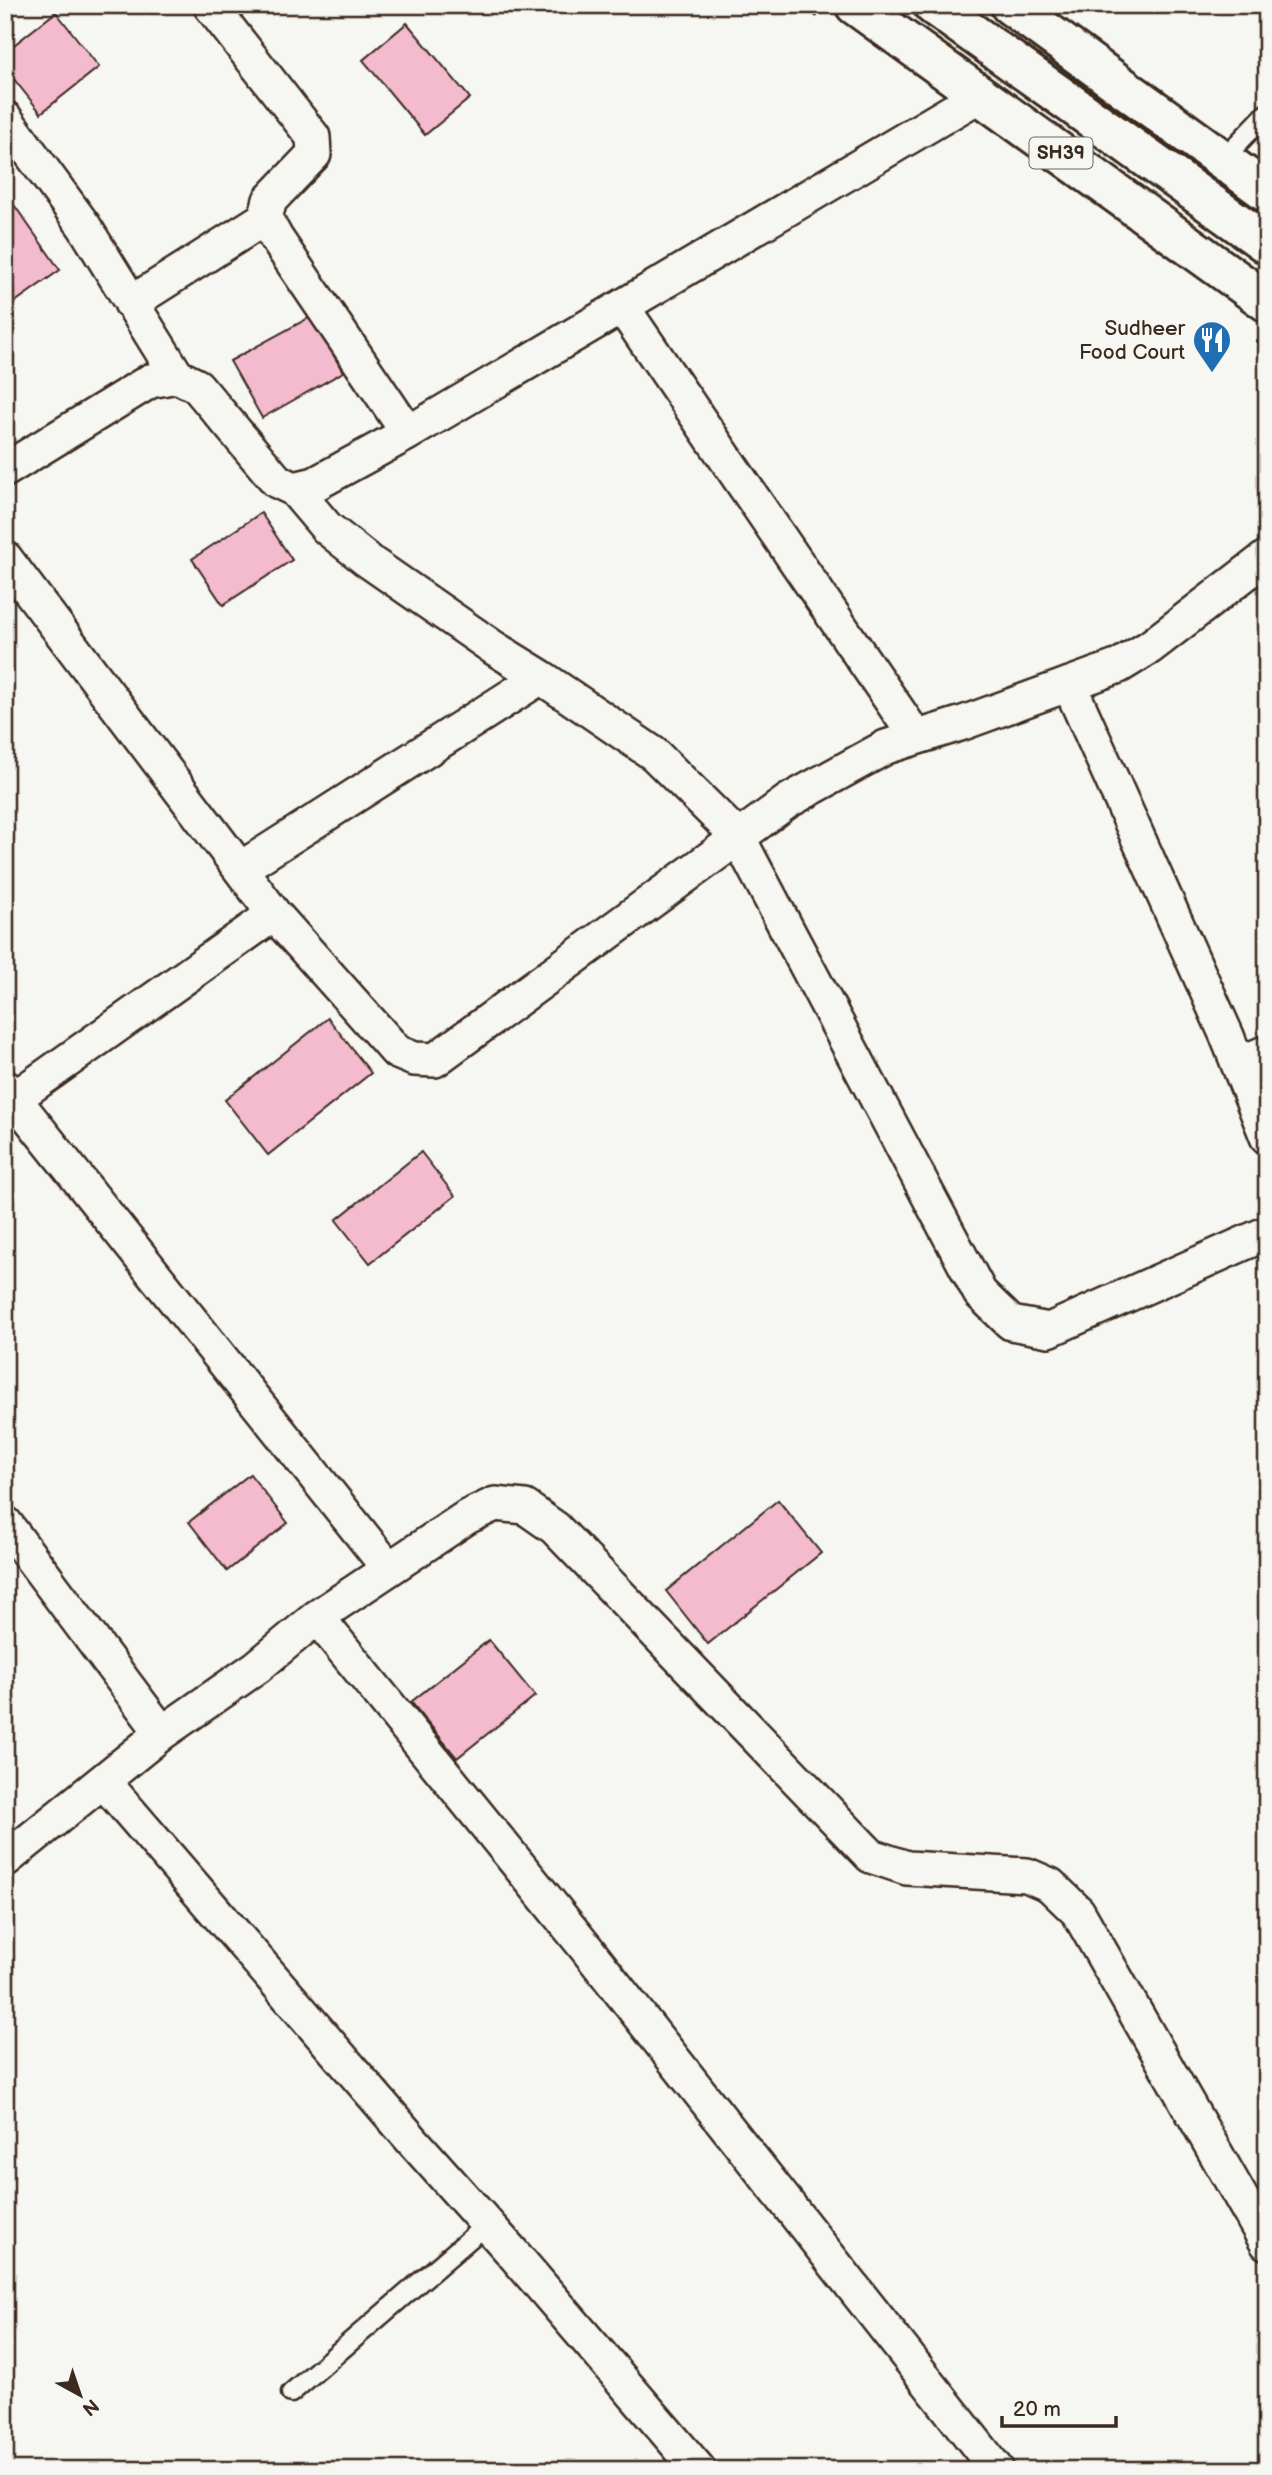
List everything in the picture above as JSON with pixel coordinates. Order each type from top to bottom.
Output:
[{"type":"main road","name":"SH39","points":[[855,5],[1267,302]]},
{"type":"main road","points":[[933,5],[1267,244]]},
{"type":"main road","points":[[1010,5],[1267,192]]},
{"type":"street","points":[[131,303],[265,218],[270,200],[314,155],[313,137],[210,5]]},
{"type":"street","points":[[294,489],[315,484],[408,433],[981,95]]},
{"type":"street","points":[[5,118],[84,226],[177,376],[197,386],[276,481],[294,489],[327,528],[367,560],[654,754],[738,837],[979,1293],[1011,1323],[1049,1329],[1267,1233]]},
{"type":"street","points":[[265,218],[408,433]]},
{"type":"street","points":[[623,307],[916,737]]},
{"type":"street","points":[[5,470],[150,382],[177,376]]},
{"type":"street","points":[[5,558],[274,914],[397,1052],[414,1059],[435,1060],[788,801],[886,747],[964,723],[1119,666],[1150,647],[1267,557]]},
{"type":"street","points":[[240,869],[541,677]]},
{"type":"street","points":[[1069,684],[1252,1058],[1267,1136]]},
{"type":"street","points":[[274,914],[8,1097],[389,1569]]},
{"type":"street","points":[[5,1860],[162,1733],[257,1667],[317,1617],[476,1513],[495,1504],[525,1507],[555,1528],[872,1856],[907,1868],[1027,1875],[1050,1885],[1078,1912],[1267,2243]]},
{"type":"street","points":[[5,1523],[162,1733]]},
{"type":"street","points":[[317,1617],[586,1948],[997,2470]]},
{"type":"street","points":[[104,1782],[699,2470]]},
{"type":"lane","points":[[1222,160],[1267,113]]},
{"type":"lane","points":[[291,2393],[487,2224]]},
{"type":"building","points":[[56,12],[99,67],[41,113],[5,68],[5,52]]},
{"type":"building","points":[[407,23],[470,98],[425,135],[363,60]]},
{"type":"building","points":[[12,202],[60,270],[5,309],[5,207]]},
{"type":"building","points":[[312,316],[343,372],[262,418],[230,361]]},
{"type":"building","points":[[261,513],[292,560],[223,605],[192,559]]},
{"type":"building","points":[[328,1018],[371,1073],[268,1155],[225,1100]]},
{"type":"building","points":[[421,1152],[455,1196],[370,1263],[336,1220]]},
{"type":"building","points":[[250,1474],[288,1523],[227,1571],[189,1522]]},
{"type":"building","points":[[778,1500],[821,1553],[708,1644],[666,1591]]},
{"type":"building","points":[[489,1640],[535,1696],[457,1758],[411,1702]]},
{"type":"place","name":"Sudheer Food Court","points":[[1212,374]]}]
